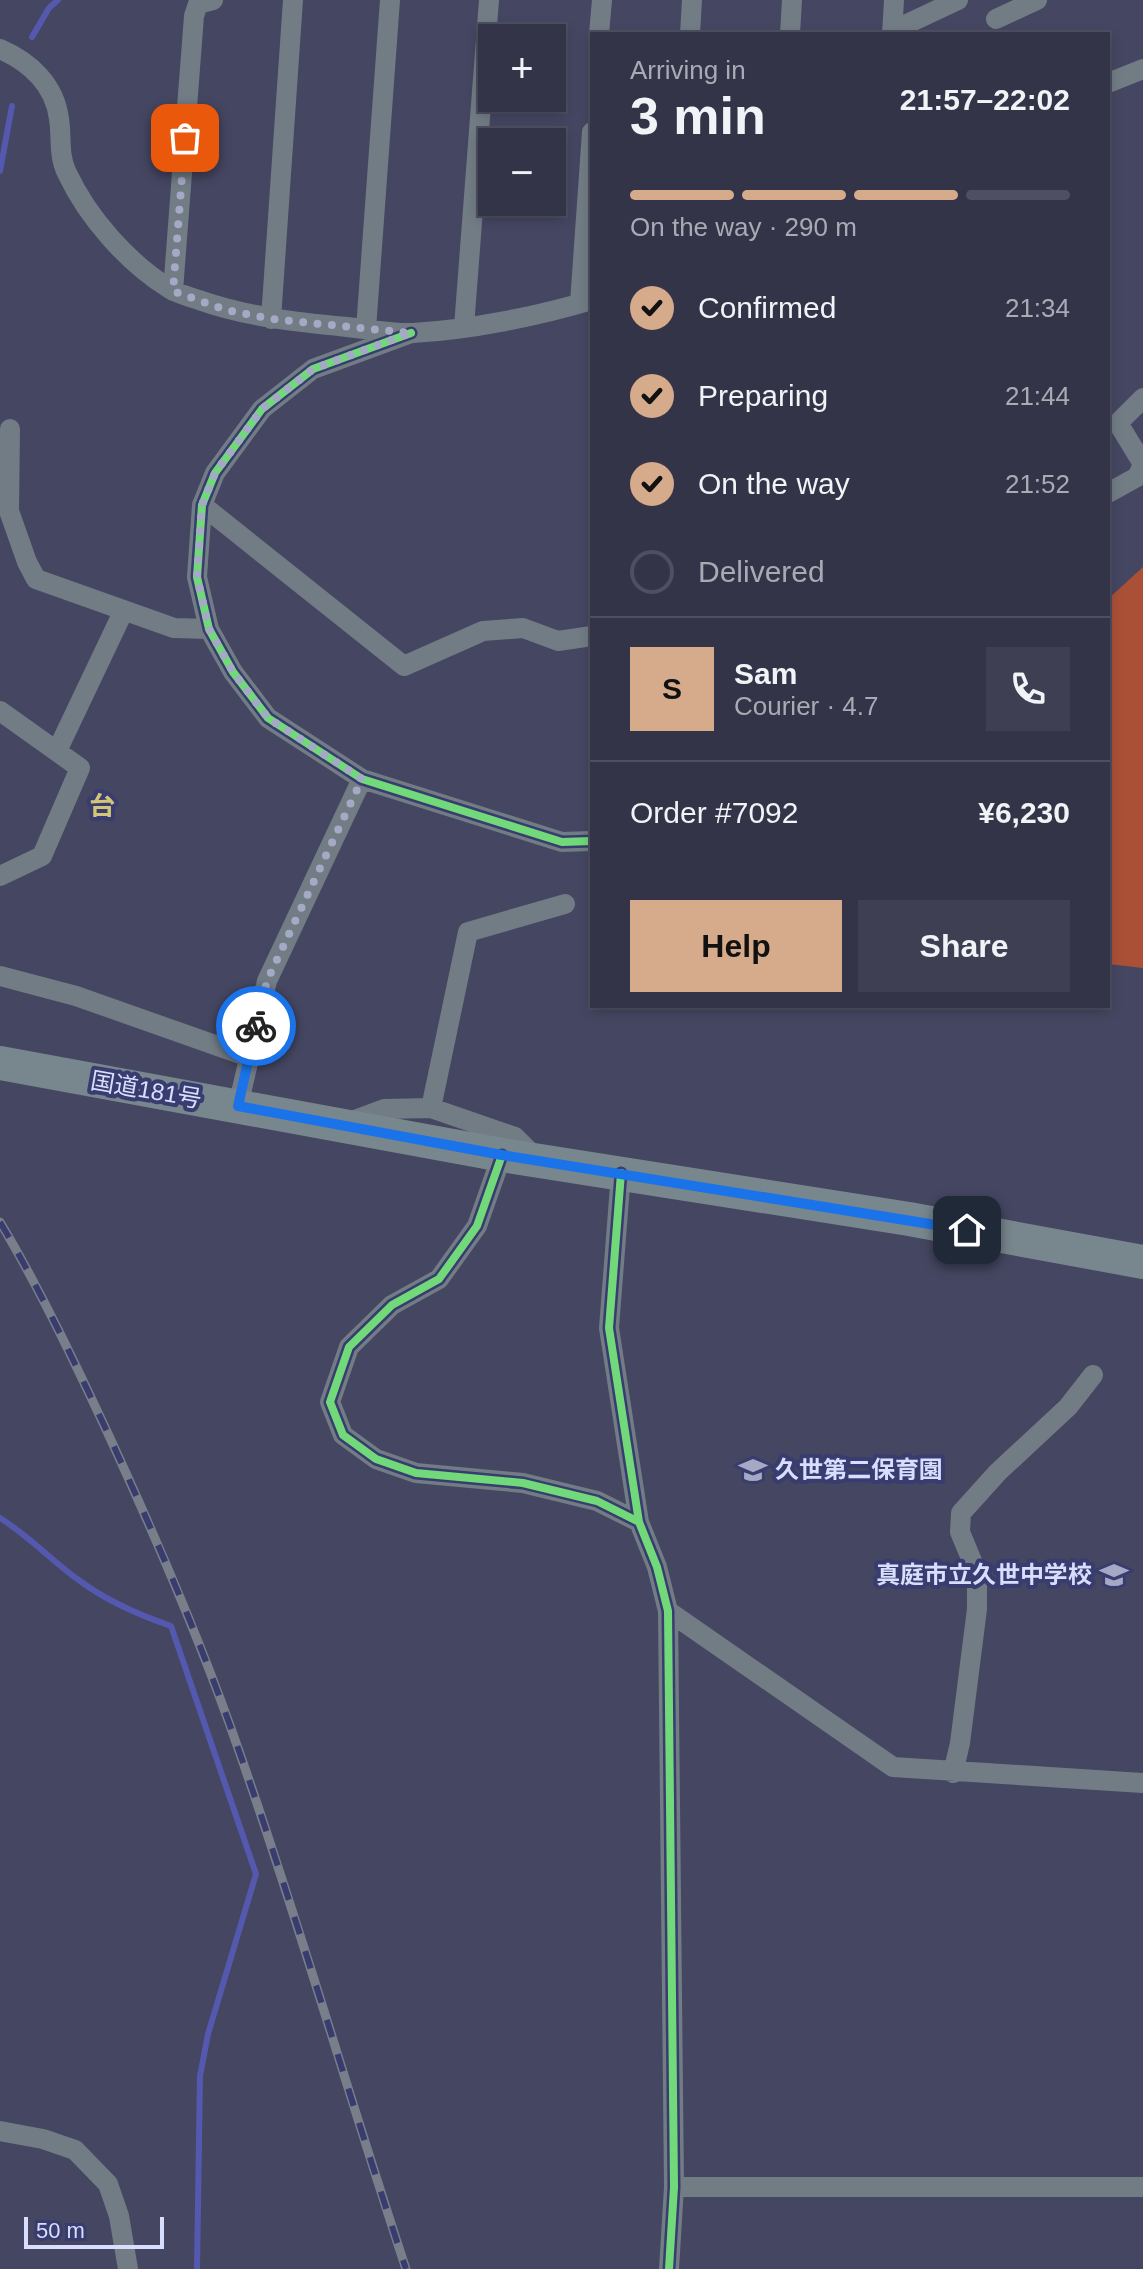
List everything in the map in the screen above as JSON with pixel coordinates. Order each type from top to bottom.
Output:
[{"type":"highway","name":"国道181号","points":[[0,1063],[502,1155],[909,1219],[1143,1262]]},
{"type":"street","points":[[173,291],[194,16],[198,4],[213,0]]},
{"type":"street","points":[[271,319],[293,0]]},
{"type":"street","points":[[366,329],[390,0]]},
{"type":"street","points":[[464,327],[489,0]]},
{"type":"street","points":[[599,32],[602,0]]},
{"type":"street","points":[[690,32],[692,0]]},
{"type":"street","points":[[790,32],[792,0]]},
{"type":"street","points":[[892,32],[894,0]]},
{"type":"street","points":[[894,32],[958,0]]},
{"type":"street","points":[[996,19],[1037,0]]},
{"type":"street","points":[[0,49],[34,70],[53,93],[60,120],[59,143],[65,170],[87,207],[109,235],[150,275],[173,291],[226,310],[271,319],[411,333],[464,327],[586,301],[590,188]]},
{"type":"street","points":[[1110,82],[1143,69]]},
{"type":"street","points":[[411,333],[313,369],[262,409],[215,473],[202,505],[197,577],[209,629],[233,672],[268,718],[362,779],[562,842],[590,841]]},
{"type":"street","points":[[1110,492],[1137,477],[1143,465],[1118,423],[1143,398]]},
{"type":"street","points":[[10,429],[9,511],[36,579],[174,628],[209,629]]},
{"type":"street","points":[[202,505],[404,666],[483,631],[523,628],[558,641],[590,636]]},
{"type":"street","points":[[57,751],[124,610]]},
{"type":"street","points":[[0,711],[80,768],[42,856],[0,876]]},
{"type":"street","points":[[238,1106],[267,981],[362,779]]},
{"type":"street","points":[[431,1108],[468,932],[565,904]]},
{"type":"street","points":[[0,976],[76,996],[249,1057]]},
{"type":"street","points":[[341,1125],[384,1109],[431,1108],[515,1137],[538,1160]]},
{"type":"street","points":[[502,1155],[477,1226],[439,1279],[392,1305],[349,1347],[330,1402],[343,1435],[376,1459],[416,1473],[523,1483],[597,1501],[639,1522]]},
{"type":"street","points":[[621,1173],[609,1328],[639,1522],[657,1567],[668,1611],[674,2187],[669,2269]]},
{"type":"street","points":[[953,1773],[960,1743],[977,1609],[977,1573],[960,1532],[961,1513],[998,1472],[1068,1407],[1093,1375]]},
{"type":"street","points":[[668,1611],[893,1767],[1143,1783]]},
{"type":"street","points":[[0,2131],[43,2139],[75,2150],[108,2184],[119,2216],[128,2269]]},
{"type":"street","points":[[674,2187],[1143,2187]]},
{"type":"shaded area","points":[[1143,567],[1143,968],[1110,964],[1110,597]]},
{"type":"waterway","points":[[32,37],[49,8],[58,0]]},
{"type":"waterway","points":[[0,171],[12,106]]},
{"type":"waterway","points":[[0,1518],[90,1588],[124,1607],[171,1626],[256,1874],[208,2034],[200,2076],[197,2269]]},
{"type":"railway","points":[[0,1222],[44,1301],[110,1438],[210,1671],[282,1880],[406,2269]]},
{"type":"cycle path","points":[[411,333],[313,369],[262,409],[215,473],[202,505],[197,577],[209,629],[233,672],[268,718],[362,779],[562,842],[590,841]]},
{"type":"cycle path","points":[[502,1155],[477,1226],[439,1279],[392,1305],[349,1347],[330,1402],[343,1435],[376,1459],[416,1473],[523,1483],[597,1501],[639,1522]]},
{"type":"cycle path","points":[[621,1173],[609,1328],[639,1522],[657,1567],[668,1611],[674,2187],[669,2269]]},
{"type":"way so far","points":[[185,138],[173,291],[226,310],[271,319],[411,333],[313,369],[262,409],[215,473],[202,505],[197,577],[209,629],[233,672],[268,718],[362,779],[267,981],[256,1026]]},
{"type":"place","name":"久世第二保育園","points":[[753,1470]]},
{"type":"place","name":"真庭市立久世中学校","points":[[1114,1575]]},
{"type":"district","name":"台","points":[[102,806]]},
{"type":"route","points":[[256,1026],[238,1106],[502,1155],[967,1230]]}]
